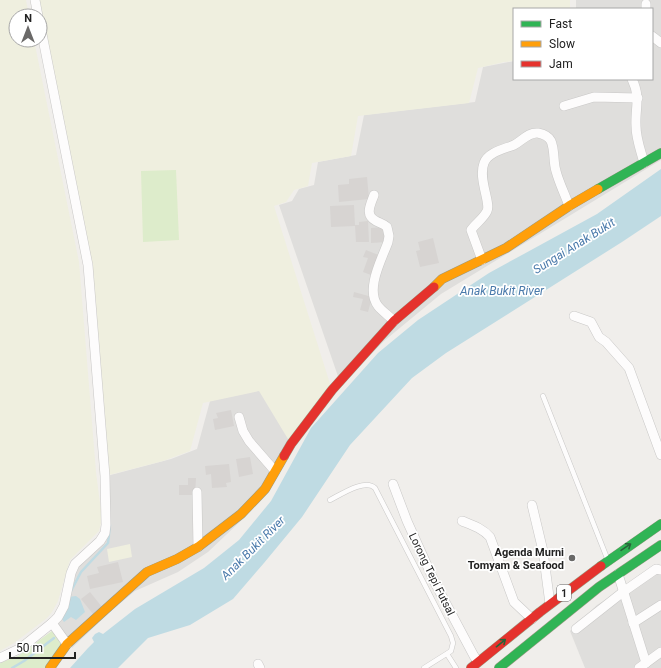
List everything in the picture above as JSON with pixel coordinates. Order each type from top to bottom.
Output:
[{"type":"main road","points":[[50,668],[67,644],[147,572],[177,559],[198,547],[241,514],[265,489],[274,471],[291,444],[332,390],[394,321],[442,279],[506,248],[569,206],[661,153]]},
{"type":"main road","name":"1","points":[[471,668],[550,604],[608,560],[661,524]]},
{"type":"main road","name":"1","points":[[499,668],[599,587],[661,545]]},
{"type":"main road","points":[[508,668],[599,587]]},
{"type":"street","points":[[653,37],[661,43]]},
{"type":"street","points":[[0,658],[20,648],[58,617],[64,606],[71,573],[75,564],[100,541],[105,533],[106,525],[105,476],[88,265],[45,48]]},
{"type":"street","points":[[632,80],[638,98],[635,115],[636,136],[644,163]]},
{"type":"street","points":[[564,106],[594,97],[638,98]]},
{"type":"street","points":[[482,260],[471,230],[488,210],[482,171],[484,162],[498,150],[516,144],[530,134],[538,133],[551,140],[556,171],[569,206]]},
{"type":"street","points":[[374,195],[369,214],[374,220],[387,227],[389,236],[375,278],[373,289],[377,305],[394,321]]},
{"type":"street","points":[[574,316],[591,322],[599,337],[606,342],[630,368],[661,455]]},
{"type":"street","points":[[239,417],[243,431],[249,441],[274,471]]},
{"type":"street","name":"Lorong Tepi Futsal","points":[[393,484],[406,521],[435,583],[478,662]]},
{"type":"street","points":[[197,492],[198,547]]},
{"type":"street","points":[[532,505],[543,551],[550,604]]},
{"type":"street","points":[[462,521],[480,529],[490,537],[514,602],[532,619]]},
{"type":"street","points":[[576,628],[656,569],[661,570]]},
{"type":"street","points":[[618,574],[633,623],[641,667],[661,652]]},
{"type":"street","points":[[633,623],[661,605]]},
{"type":"street","points":[[52,623],[67,644]]},
{"type":"lane","points":[[543,396],[608,560]]},
{"type":"lane","points":[[330,500],[362,485],[373,486],[375,488],[451,636],[453,647],[451,651],[424,668]]},
{"type":"lane","points":[[447,654],[456,668]]},
{"type":"shaded area","points":[[576,0],[661,0],[661,160],[441,294],[384,341],[341,385],[279,205],[292,201],[299,189],[314,185],[318,162],[356,155],[364,115],[475,102],[483,67],[513,61],[513,80],[653,80],[653,8],[576,8]]},
{"type":"shaded area","points":[[267,389],[295,446],[246,516],[208,552],[178,572],[135,591],[111,611],[72,648],[56,627],[76,564],[105,536],[103,477],[171,459],[197,449],[210,401]]},
{"type":"shaded area","points":[[661,565],[661,668],[585,668],[570,631],[597,605]]},
{"type":"green space","points":[[0,0],[26,0],[28,8],[8,8],[8,48],[36,48],[79,262],[96,472],[102,519],[99,531],[70,560],[58,601],[52,612],[47,618],[14,643],[0,651]]},
{"type":"green space","points":[[35,0],[570,0],[570,8],[513,8],[513,61],[478,68],[469,103],[358,116],[351,156],[312,163],[308,186],[294,190],[286,202],[274,206],[332,390],[291,444],[259,391],[203,403],[190,451],[163,461],[105,476],[88,265],[45,48],[48,48],[48,8],[37,8]]},
{"type":"green space","points":[[176,170],[179,240],[143,242],[141,171]]},
{"type":"green space","points":[[130,544],[132,557],[109,562],[107,549]]},
{"type":"green space","points":[[56,628],[67,644],[50,668],[0,668],[0,663],[18,656]]},
{"type":"water","name":"Anak Bukit River","points":[[661,169],[661,216],[446,353],[412,378],[350,445],[302,517],[233,599],[190,625],[148,638],[118,668],[70,668],[94,642],[92,638],[95,634],[99,632],[103,634],[135,609],[204,568],[239,540],[271,501],[311,428],[378,353],[418,320],[489,273],[597,214]]},
{"type":"water","points":[[76,596],[80,599],[85,612],[76,620],[71,617],[64,622],[62,619],[68,597]]},
{"type":"building","points":[[367,177],[369,199],[339,202],[338,185],[349,184],[349,179]]},
{"type":"building","points":[[354,205],[355,226],[331,227],[330,206]]},
{"type":"building","points":[[368,221],[369,242],[356,242],[355,225],[359,225],[359,222]]},
{"type":"building","points":[[385,227],[386,242],[371,243],[371,228]]},
{"type":"building","points":[[433,238],[439,263],[420,267],[416,251],[420,250],[418,242]]},
{"type":"building","points":[[366,250],[381,256],[374,276],[363,272],[368,258],[363,257]]},
{"type":"building","points":[[354,292],[372,297],[368,312],[360,310],[363,299],[353,297]]},
{"type":"building","points":[[231,410],[234,426],[215,430],[213,419],[218,418],[216,413]]},
{"type":"building","points":[[250,457],[253,474],[239,477],[236,459]]},
{"type":"building","points":[[229,464],[231,482],[226,483],[227,487],[212,488],[211,474],[206,475],[205,466]]},
{"type":"building","points":[[188,478],[196,478],[195,495],[179,495],[179,485],[188,485]]},
{"type":"building","points":[[118,562],[123,582],[90,589],[87,576],[99,573],[97,567]]},
{"type":"building","points":[[90,592],[102,607],[93,614],[81,599]]},
{"type":"waterway","points":[[71,591],[81,572],[108,543],[110,525]]},
{"type":"waterway","points":[[12,668],[24,661],[54,638]]},
{"type":"traffic: fast","points":[[598,189],[661,153]]},
{"type":"traffic: fast","points":[[601,566],[661,524]]},
{"type":"traffic: fast","points":[[499,668],[599,587],[661,545]]},
{"type":"traffic: slow","points":[[434,287],[442,279],[506,248],[569,206],[598,189]]},
{"type":"traffic: slow","points":[[50,668],[67,644],[147,572],[177,559],[198,547],[241,514],[265,489],[284,456]]},
{"type":"traffic: jam","points":[[284,456],[291,444],[332,390],[394,321],[434,287]]},
{"type":"traffic: jam","points":[[471,668],[540,612],[601,566]]},
{"type":"place","name":"Agenda Murni Tomyam & Seafood","points":[[572,558]]},
{"type":"water label","name":"Sungai Anak Bukit","points":[[574,246]]}]
